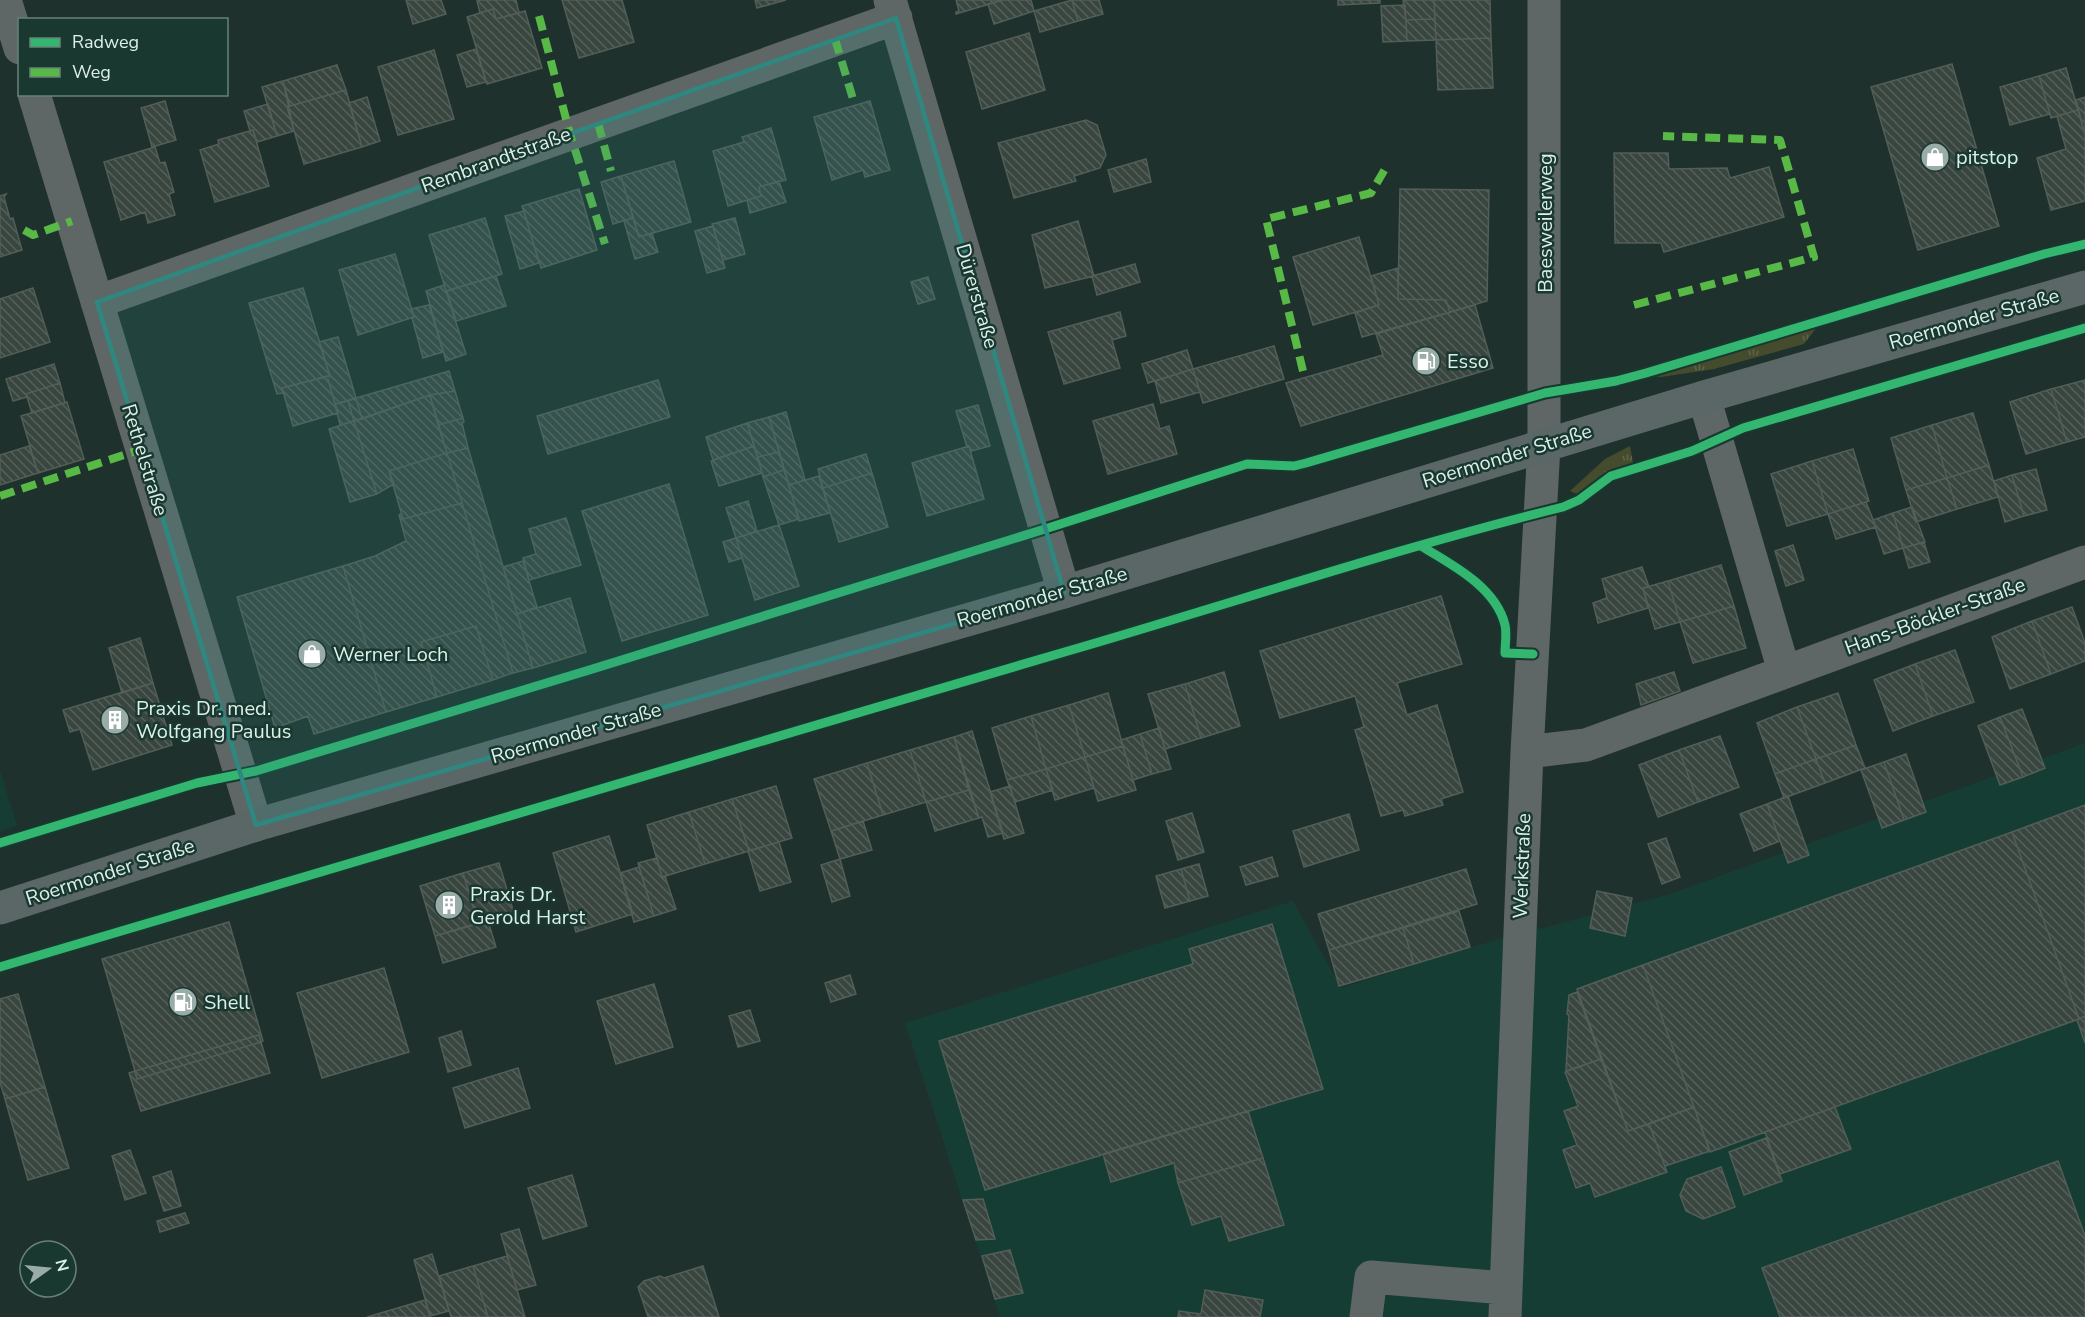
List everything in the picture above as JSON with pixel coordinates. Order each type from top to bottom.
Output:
[{"type":"main road","name":"Roermonder Straße","points":[[0,908],[256,825],[1064,592],[1704,397],[2085,287]]},
{"type":"street","points":[[5,0],[18,42]]},
{"type":"street","name":"Baesweilerweg","points":[[1544,0],[1544,445]]},
{"type":"street","name":"Rembrandtstraße","points":[[97,302],[893,9]]},
{"type":"street","name":"Dürerstraße","points":[[893,9],[1064,592]]},
{"type":"street","name":"Rethelstraße","points":[[35,96],[256,825]]},
{"type":"street","points":[[1704,397],[1784,671]]},
{"type":"street","name":"Werkstraße","points":[[1366,1317],[1371,1277],[1505,1302],[1527,752],[1544,445]]},
{"type":"street","name":"Hans-Böckler-Straße","points":[[1527,752],[1586,745],[2085,562]]},
{"type":"highlighted area","points":[[896,18],[1064,592],[256,825],[97,302]]},
{"type":"shaded area","points":[[2085,743],[2085,1317],[1000,1317],[905,1023],[1293,901],[1341,988],[1471,947],[1670,894]]},
{"type":"shaded area","points":[[0,770],[17,826],[0,831]]},
{"type":"green space","points":[[1816,324],[1817,327],[1804,344],[1714,369],[1661,377],[1645,376]]},
{"type":"green space","points":[[1630,446],[1633,463],[1603,475],[1579,495],[1570,491],[1605,459]]},
{"type":"building","points":[[406,0],[441,0],[446,14],[413,24]]},
{"type":"building","points":[[516,0],[519,13],[496,19],[493,9],[480,13],[477,1]]},
{"type":"building","points":[[562,0],[622,0],[634,42],[579,58]]},
{"type":"building","points":[[755,0],[786,0],[757,8]]},
{"type":"building","points":[[956,0],[1003,0],[956,14],[959,11]]},
{"type":"building","points":[[1003,0],[1031,0],[1034,11],[994,24],[988,4]]},
{"type":"building","points":[[1072,0],[1078,21],[1040,32],[1034,11]]},
{"type":"building","points":[[1072,0],[1099,0],[1103,14],[1078,21]]},
{"type":"building","points":[[1338,0],[1380,0],[1380,3],[1338,5]]},
{"type":"building","points":[[1403,0],[1434,0],[1435,19],[1406,20]]},
{"type":"building","points":[[1434,0],[1490,0],[1491,38],[1436,40]]},
{"type":"building","points":[[1405,5],[1407,41],[1383,42],[1381,6]]},
{"type":"building","points":[[493,9],[496,19],[525,11],[542,68],[487,84],[467,17]]},
{"type":"building","points":[[1435,19],[1436,40],[1407,41],[1406,20]]},
{"type":"building","points":[[1029,33],[1045,90],[982,109],[966,52]]},
{"type":"building","points":[[1491,38],[1493,88],[1438,90],[1436,40]]},
{"type":"building","points":[[476,49],[486,82],[467,87],[457,55]]},
{"type":"building","points":[[434,50],[454,119],[398,135],[378,67]]},
{"type":"building","name":"pitstop","points":[[1952,64],[1999,226],[1918,250],[1871,87]]},
{"type":"building","points":[[337,65],[346,90],[290,106],[283,81]]},
{"type":"building","points":[[2066,68],[2078,110],[2051,118],[2039,76]]},
{"type":"building","points":[[2039,76],[2050,114],[2010,125],[2000,87]]},
{"type":"building","points":[[283,81],[294,131],[277,136],[262,87]]},
{"type":"building","points":[[346,90],[362,147],[304,164],[287,107]]},
{"type":"building","points":[[367,97],[380,141],[362,147],[349,103]]},
{"type":"building","points":[[2085,97],[2085,135],[2076,100]]},
{"type":"building","points":[[165,101],[176,140],[152,147],[141,108]]},
{"type":"building","points":[[870,101],[890,170],[865,177],[863,170],[832,180],[814,117]]},
{"type":"building","points":[[268,104],[277,136],[257,142],[253,130],[250,131],[244,111]]},
{"type":"building","points":[[2078,110],[2085,135],[2085,201],[2051,210],[2037,158],[2066,149],[2057,116]]},
{"type":"building","points":[[1086,120],[1097,125],[1106,155],[1100,168],[1074,176],[1076,181],[1014,198],[998,143]]},
{"type":"building","points":[[771,128],[786,180],[759,187],[761,196],[728,206],[713,151],[744,142],[742,137]]},
{"type":"building","points":[[253,130],[269,186],[215,202],[200,150],[219,144],[218,140]]},
{"type":"building","points":[[155,147],[160,163],[165,162],[174,192],[169,194],[175,215],[148,223],[145,212],[121,220],[104,162]]},
{"type":"building","points":[[1614,153],[1668,153],[1669,169],[1727,168],[1730,178],[1769,167],[1784,217],[1664,252],[1661,243],[1615,243]]},
{"type":"building","points":[[1146,159],[1151,182],[1114,192],[1108,170]]},
{"type":"building","points":[[674,161],[691,222],[639,237],[621,176]]},
{"type":"building","points":[[621,176],[633,218],[613,224],[601,182]]},
{"type":"building","points":[[779,181],[786,202],[750,213],[747,200],[761,196],[759,187]]},
{"type":"building","points":[[579,189],[597,250],[541,268],[522,206]]},
{"type":"building","points":[[1400,189],[1489,190],[1487,301],[1450,312],[1446,300],[1398,299]]},
{"type":"building","points":[[6,194],[4,197],[10,219],[13,218],[22,250],[0,257],[0,196]]},
{"type":"building","points":[[524,211],[539,263],[520,269],[505,216]]},
{"type":"building","points":[[485,218],[502,274],[446,291],[429,235]]},
{"type":"building","points":[[633,218],[639,237],[652,233],[658,252],[635,259],[624,221]]},
{"type":"building","points":[[735,218],[745,254],[723,260],[712,224]]},
{"type":"building","points":[[1078,221],[1094,276],[1045,288],[1032,235]]},
{"type":"building","points":[[713,226],[725,268],[707,273],[695,231]]},
{"type":"building","points":[[1359,237],[1379,305],[1313,325],[1293,257]]},
{"type":"building","points":[[395,254],[414,317],[358,335],[339,270]]},
{"type":"building","points":[[1135,264],[1140,282],[1097,295],[1092,276]]},
{"type":"building","points":[[1398,268],[1398,299],[1446,300],[1450,312],[1362,337],[1355,313],[1379,305],[1371,276]]},
{"type":"building","points":[[496,276],[506,306],[456,321],[447,291]]},
{"type":"building","points":[[928,277],[935,299],[918,304],[911,282]]},
{"type":"building","points":[[444,285],[466,354],[446,361],[426,291]]},
{"type":"building","points":[[33,288],[50,342],[0,358],[0,299]]},
{"type":"building","points":[[303,288],[330,376],[282,388],[283,393],[277,394],[249,303]]},
{"type":"building","points":[[429,305],[443,352],[423,358],[411,309]]},
{"type":"building","name":"Esso","points":[[1475,305],[1493,368],[1301,426],[1286,383],[1383,355],[1376,334]]},
{"type":"building","points":[[1120,312],[1126,336],[1112,340],[1120,368],[1064,384],[1048,332]]},
{"type":"building","points":[[338,337],[356,398],[335,404],[327,376],[330,376],[319,342]]},
{"type":"building","points":[[1274,346],[1284,379],[1203,403],[1193,369]]},
{"type":"building","points":[[1187,350],[1193,369],[1148,383],[1142,364]]},
{"type":"building","points":[[54,364],[60,383],[26,394],[27,397],[13,401],[6,379]]},
{"type":"building","points":[[1193,369],[1200,392],[1161,403],[1155,381]]},
{"type":"building","points":[[449,371],[455,391],[430,395],[362,419],[356,398]]},
{"type":"building","points":[[327,376],[338,413],[293,426],[282,388]]},
{"type":"building","points":[[658,380],[670,417],[548,454],[537,416]]},
{"type":"building","points":[[2085,380],[2085,437],[2067,442],[2051,389]]},
{"type":"building","points":[[60,383],[65,403],[32,413],[26,394]]},
{"type":"building","points":[[2051,389],[2067,442],[2026,454],[2010,402]]},
{"type":"building","points":[[455,391],[463,418],[438,425],[430,395]]},
{"type":"building","points":[[430,395],[447,453],[389,471],[394,484],[377,494],[354,421]]},
{"type":"building","points":[[356,398],[362,419],[354,421],[348,401]]},
{"type":"building","points":[[348,401],[354,421],[340,425],[335,404]]},
{"type":"building","points":[[67,402],[84,459],[38,473],[21,416]]},
{"type":"building","points":[[1153,404],[1160,429],[1169,426],[1177,454],[1108,474],[1093,421]]},
{"type":"building","points":[[978,405],[990,446],[971,451],[969,446],[967,447],[956,411]]},
{"type":"building","points":[[786,412],[805,480],[789,485],[769,417]]},
{"type":"building","points":[[1973,413],[1989,465],[1947,478],[1932,425]]},
{"type":"building","points":[[769,417],[779,452],[758,457],[747,423]]},
{"type":"building","points":[[463,418],[462,423],[468,448],[447,453],[438,425]]},
{"type":"building","points":[[354,421],[377,494],[350,502],[329,429]]},
{"type":"building","points":[[747,423],[754,446],[713,460],[706,437]]},
{"type":"building","points":[[1932,425],[1947,478],[1906,490],[1891,438]]},
{"type":"building","points":[[29,446],[38,473],[0,485],[0,455]]},
{"type":"building","points":[[754,446],[762,473],[719,486],[711,461]]},
{"type":"building","points":[[969,446],[984,499],[927,516],[912,463]]},
{"type":"building","points":[[468,448],[533,668],[513,673],[447,453]]},
{"type":"building","points":[[1853,449],[1869,501],[1828,514],[1812,461]]},
{"type":"building","points":[[779,452],[784,470],[763,477],[758,457]]},
{"type":"building","points":[[447,453],[462,503],[403,519],[389,471]]},
{"type":"building","points":[[866,454],[872,473],[823,488],[818,469]]},
{"type":"building","points":[[1812,461],[1828,514],[1787,526],[1771,474]]},
{"type":"building","points":[[1989,465],[1998,497],[1957,509],[1947,478]]},
{"type":"building","points":[[2036,469],[2047,510],[2024,516],[2012,475]]},
{"type":"building","points":[[784,470],[799,519],[779,525],[763,477]]},
{"type":"building","points":[[872,473],[888,527],[839,542],[823,488]]},
{"type":"building","points":[[2012,475],[2024,516],[2005,522],[1994,481]]},
{"type":"building","points":[[819,476],[830,513],[799,521],[789,485]]},
{"type":"building","points":[[1947,478],[1957,509],[1916,522],[1906,490]]},
{"type":"building","points":[[669,484],[708,615],[622,641],[582,511]]},
{"type":"building","points":[[748,501],[757,531],[736,538],[726,508]]},
{"type":"building","points":[[1866,502],[1876,527],[1836,539],[1828,514]]},
{"type":"building","points":[[462,503],[513,673],[493,680],[476,626],[421,642],[437,697],[386,712],[343,566],[375,556],[406,541],[399,515],[401,514],[403,519]]},
{"type":"building","points":[[1912,507],[1925,542],[1903,548],[1893,513]]},
{"type":"building","points":[[1893,513],[1903,548],[1884,554],[1873,520]]},
{"type":"building","points":[[566,518],[581,565],[529,580],[523,558],[536,554],[529,529]]},
{"type":"building","points":[[779,525],[799,586],[755,600],[736,538]]},
{"type":"building","points":[[736,538],[742,558],[729,562],[723,542]]},
{"type":"building","points":[[1924,542],[1930,562],[1909,568],[1903,548]]},
{"type":"building","points":[[1793,545],[1804,580],[1786,586],[1775,551]]},
{"type":"building","points":[[523,561],[537,607],[517,614],[503,567]]},
{"type":"building","points":[[1721,565],[1734,606],[1680,622],[1668,581]]},
{"type":"building","name":"Werner Loch","points":[[343,566],[386,712],[314,734],[308,716],[275,728],[237,597]]},
{"type":"building","points":[[1642,567],[1649,587],[1643,588],[1648,608],[1598,623],[1593,603],[1607,598],[1602,579]]},
{"type":"building","points":[[1668,581],[1680,622],[1655,629],[1643,588]]},
{"type":"building","points":[[1441,596],[1462,664],[1397,683],[1407,715],[1437,705],[1463,792],[1441,799],[1443,805],[1405,816],[1403,810],[1381,816],[1355,730],[1364,727],[1355,696],[1280,718],[1260,651]]},
{"type":"building","points":[[570,598],[586,652],[533,668],[517,614]]},
{"type":"building","points":[[1734,606],[1746,648],[1693,663],[1680,622]]},
{"type":"building","points":[[2072,607],[2085,643],[2085,661],[2051,674],[2032,621]]},
{"type":"building","points":[[2032,621],[2051,674],[2010,689],[1992,637]]},
{"type":"building","points":[[476,626],[493,680],[437,697],[421,642]]},
{"type":"building","points":[[140,638],[153,683],[122,693],[109,648]]},
{"type":"building","points":[[1955,650],[1974,702],[1933,716],[1915,664]]},
{"type":"building","points":[[1915,664],[1933,716],[1893,731],[1874,680]]},
{"type":"building","points":[[1224,672],[1240,726],[1201,738],[1185,684]]},
{"type":"building","points":[[1674,672],[1680,691],[1641,705],[1636,684]]},
{"type":"building","name":"Praxis Dr. med. Wolfgang Paulus","points":[[153,683],[172,745],[93,770],[80,729],[70,732],[63,710]]},
{"type":"building","points":[[1185,684],[1201,738],[1165,749],[1148,694]]},
{"type":"building","points":[[1108,693],[1123,746],[1085,757],[1069,705]]},
{"type":"building","points":[[1838,693],[1856,745],[1816,759],[1797,707]]},
{"type":"building","points":[[1069,705],[1085,757],[1046,769],[1031,716]]},
{"type":"building","points":[[1797,707],[1816,759],[1775,774],[1757,723]]},
{"type":"building","points":[[2022,709],[2045,768],[2023,777],[2000,717]]},
{"type":"building","points":[[1031,716],[1046,769],[1007,780],[992,728]]},
{"type":"building","points":[[2000,717],[2023,777],[2000,785],[1978,726]]},
{"type":"building","points":[[1159,728],[1171,769],[1152,774],[1140,734]]},
{"type":"building","points":[[972,731],[1003,833],[988,837],[982,817],[979,818],[954,737]]},
{"type":"building","points":[[1140,734],[1152,774],[1133,780],[1121,740]]},
{"type":"building","points":[[1720,736],[1739,787],[1698,802],[1679,750]]},
{"type":"building","points":[[954,737],[969,790],[926,802],[910,750]]},
{"type":"building","points":[[1856,745],[1865,768],[1825,783],[1816,759]]},
{"type":"building","points":[[1123,746],[1136,790],[1098,801],[1085,757]]},
{"type":"building","points":[[910,750],[926,802],[883,815],[867,763]]},
{"type":"building","points":[[1679,750],[1698,802],[1658,817],[1639,765]]},
{"type":"building","points":[[1906,754],[1926,812],[1904,820],[1884,762]]},
{"type":"building","points":[[1085,757],[1094,788],[1055,800],[1046,769]]},
{"type":"building","points":[[1816,759],[1825,783],[1784,798],[1775,774]]},
{"type":"building","points":[[1884,762],[1904,820],[1882,828],[1861,770]]},
{"type":"building","points":[[867,763],[883,815],[831,831],[814,779]]},
{"type":"building","points":[[1046,769],[1053,790],[1015,802],[1007,780]]},
{"type":"building","points":[[776,786],[792,838],[749,851],[732,799]]},
{"type":"building","points":[[1010,786],[1024,833],[1004,839],[990,792]]},
{"type":"building","points":[[969,790],[979,818],[935,831],[926,802]]},
{"type":"building","points":[[1788,796],[1809,855],[1788,863],[1767,804]]},
{"type":"building","points":[[732,799],[749,851],[705,864],[689,812]]},
{"type":"building","points":[[1767,804],[1780,841],[1754,851],[1740,814]]},
{"type":"building","points":[[2085,805],[2085,1016],[2079,1019],[2012,832]]},
{"type":"building","points":[[689,812],[705,864],[662,877],[647,825]]},
{"type":"building","points":[[1192,813],[1204,852],[1178,860],[1166,821]]},
{"type":"building","points":[[1349,814],[1359,850],[1304,867],[1293,831]]},
{"type":"building","points":[[863,821],[872,850],[840,859],[831,831]]},
{"type":"building","points":[[2012,832],[2079,1019],[1710,1152],[1643,965]]},
{"type":"building","points":[[609,836],[633,914],[576,932],[553,853]]},
{"type":"building","points":[[1666,838],[1680,877],[1662,884],[1648,844]]},
{"type":"building","points":[[779,842],[791,882],[760,891],[748,851]]},
{"type":"building","points":[[1272,857],[1278,876],[1246,885],[1240,867]]},
{"type":"building","points":[[657,858],[662,877],[665,876],[676,909],[654,916],[638,863]]},
{"type":"building","points":[[840,859],[850,896],[832,902],[821,865]]},
{"type":"building","points":[[499,863],[514,913],[478,923],[463,873]]},
{"type":"building","points":[[1199,864],[1208,896],[1190,901],[1181,869]]},
{"type":"building","points":[[639,867],[654,916],[634,922],[620,873]]},
{"type":"building","points":[[1181,869],[1190,901],[1165,908],[1156,876]]},
{"type":"building","points":[[1466,869],[1477,904],[1329,950],[1318,914]]},
{"type":"building","name":"Praxis Dr. Gerold Harst","points":[[463,873],[478,923],[435,936],[420,886]]},
{"type":"building","points":[[1597,891],[1632,898],[1625,936],[1590,928]]},
{"type":"building","points":[[1459,911],[1470,947],[1414,964],[1403,928]]},
{"type":"building","points":[[488,921],[496,947],[443,963],[435,936]]},
{"type":"building","name":"Shell","points":[[229,922],[263,1041],[261,1042],[259,1035],[135,1071],[102,959]]},
{"type":"building","points":[[1272,924],[1323,1089],[985,1190],[939,1041],[1193,964],[1189,949]]},
{"type":"building","points":[[1403,928],[1414,964],[1339,986],[1329,950]]},
{"type":"building","points":[[1643,965],[1694,1107],[1628,1131],[1577,989]]},
{"type":"building","points":[[384,968],[409,1052],[322,1078],[297,993]]},
{"type":"building","points":[[850,975],[856,994],[831,1002],[825,983]]},
{"type":"building","points":[[654,984],[673,1047],[616,1064],[597,1001]]},
{"type":"building","points":[[1577,992],[1601,1059],[1566,1071],[1569,995]]},
{"type":"building","points":[[18,994],[45,1087],[5,1099],[0,1082],[0,999]]},
{"type":"building","points":[[750,1010],[760,1041],[738,1047],[729,1016]]},
{"type":"building","points":[[2085,1016],[2085,1043],[2077,1020]]},
{"type":"building","points":[[461,1031],[471,1065],[448,1072],[439,1038]]},
{"type":"building","points":[[259,1035],[261,1042],[137,1079],[135,1071]]},
{"type":"building","points":[[261,1042],[270,1073],[141,1111],[129,1073],[135,1071],[137,1079]]},
{"type":"building","points":[[1601,1059],[1628,1131],[1649,1124],[1667,1172],[1595,1197],[1590,1183],[1576,1188],[1563,1150],[1577,1145],[1564,1111],[1578,1106],[1565,1072]]},
{"type":"building","points":[[518,1068],[530,1108],[465,1128],[453,1088]]},
{"type":"building","points":[[45,1087],[69,1168],[28,1180],[5,1099]]},
{"type":"building","points":[[1694,1107],[1710,1151],[1665,1166],[1649,1124]]},
{"type":"building","points":[[1835,1107],[1851,1149],[1780,1174],[1765,1132]]},
{"type":"building","points":[[1248,1111],[1263,1158],[1178,1183],[1174,1163],[1111,1182],[1103,1154]]},
{"type":"building","points":[[1766,1138],[1782,1181],[1744,1195],[1729,1152]]},
{"type":"building","points":[[130,1150],[146,1193],[125,1200],[112,1156]]},
{"type":"building","points":[[1263,1158],[1284,1225],[1229,1241],[1221,1216],[1192,1225],[1178,1183]]},
{"type":"building","points":[[2058,1161],[2085,1236],[2085,1317],[1780,1317],[1762,1268]]},
{"type":"building","points":[[1721,1167],[1735,1207],[1703,1219],[1686,1211],[1680,1195],[1687,1179]]},
{"type":"building","points":[[171,1171],[181,1206],[164,1211],[153,1177]]},
{"type":"building","points":[[572,1175],[587,1226],[543,1239],[528,1188]]},
{"type":"building","points":[[983,1199],[995,1239],[976,1240],[963,1200]]},
{"type":"building","points":[[185,1213],[189,1223],[160,1232],[157,1221]]},
{"type":"building","points":[[519,1229],[536,1285],[517,1290],[501,1234]]},
{"type":"building","points":[[1010,1250],[1023,1293],[995,1299],[982,1256]]},
{"type":"building","points":[[432,1254],[449,1311],[430,1316],[414,1260]]},
{"type":"building","points":[[507,1256],[525,1317],[488,1317],[473,1266]]},
{"type":"building","points":[[473,1266],[488,1317],[451,1317],[439,1276]]},
{"type":"building","points":[[703,1266],[719,1317],[648,1317],[638,1287],[644,1281],[660,1276],[664,1278]]},
{"type":"building","points":[[1205,1290],[1263,1300],[1260,1317],[1178,1317],[1179,1311],[1201,1314]]},
{"type":"building","points":[[425,1300],[430,1317],[367,1317]]},
{"type":"marked path","points":[[539,16],[570,134],[605,244]]},
{"type":"marked path","points":[[835,39],[853,99]]},
{"type":"marked path","points":[[598,123],[611,171]]},
{"type":"marked path","points":[[1634,305],[1814,257],[1780,140],[1663,136]]},
{"type":"marked path","points":[[1303,371],[1266,219],[1371,193],[1385,169]]},
{"type":"marked path","points":[[24,230],[33,235],[72,221]]},
{"type":"marked path","points":[[0,496],[142,449]]},
{"type":"cycle path","points":[[0,843],[197,783],[256,771],[586,671],[1247,464],[1294,466],[1306,463],[1545,393],[1616,381],[1646,373],[2044,254],[2085,244]]},
{"type":"cycle path","points":[[0,967],[1377,558],[1563,507],[1579,500],[1611,476],[1692,451],[1743,428],[2085,328]]},
{"type":"cycle path","points":[[1421,546],[1471,578],[1492,599],[1505,625],[1505,653],[1533,654]]},
{"type":"place","name":"pitstop","points":[[1935,157]]},
{"type":"place","name":"Esso","points":[[1426,361]]},
{"type":"place","name":"Werner Loch","points":[[312,654]]},
{"type":"place","name":"Praxis Dr. med. Wolfgang Paulus","points":[[115,720]]},
{"type":"place","name":"Praxis Dr. Gerold Harst","points":[[449,905]]},
{"type":"place","name":"Shell","points":[[183,1002]]}]
